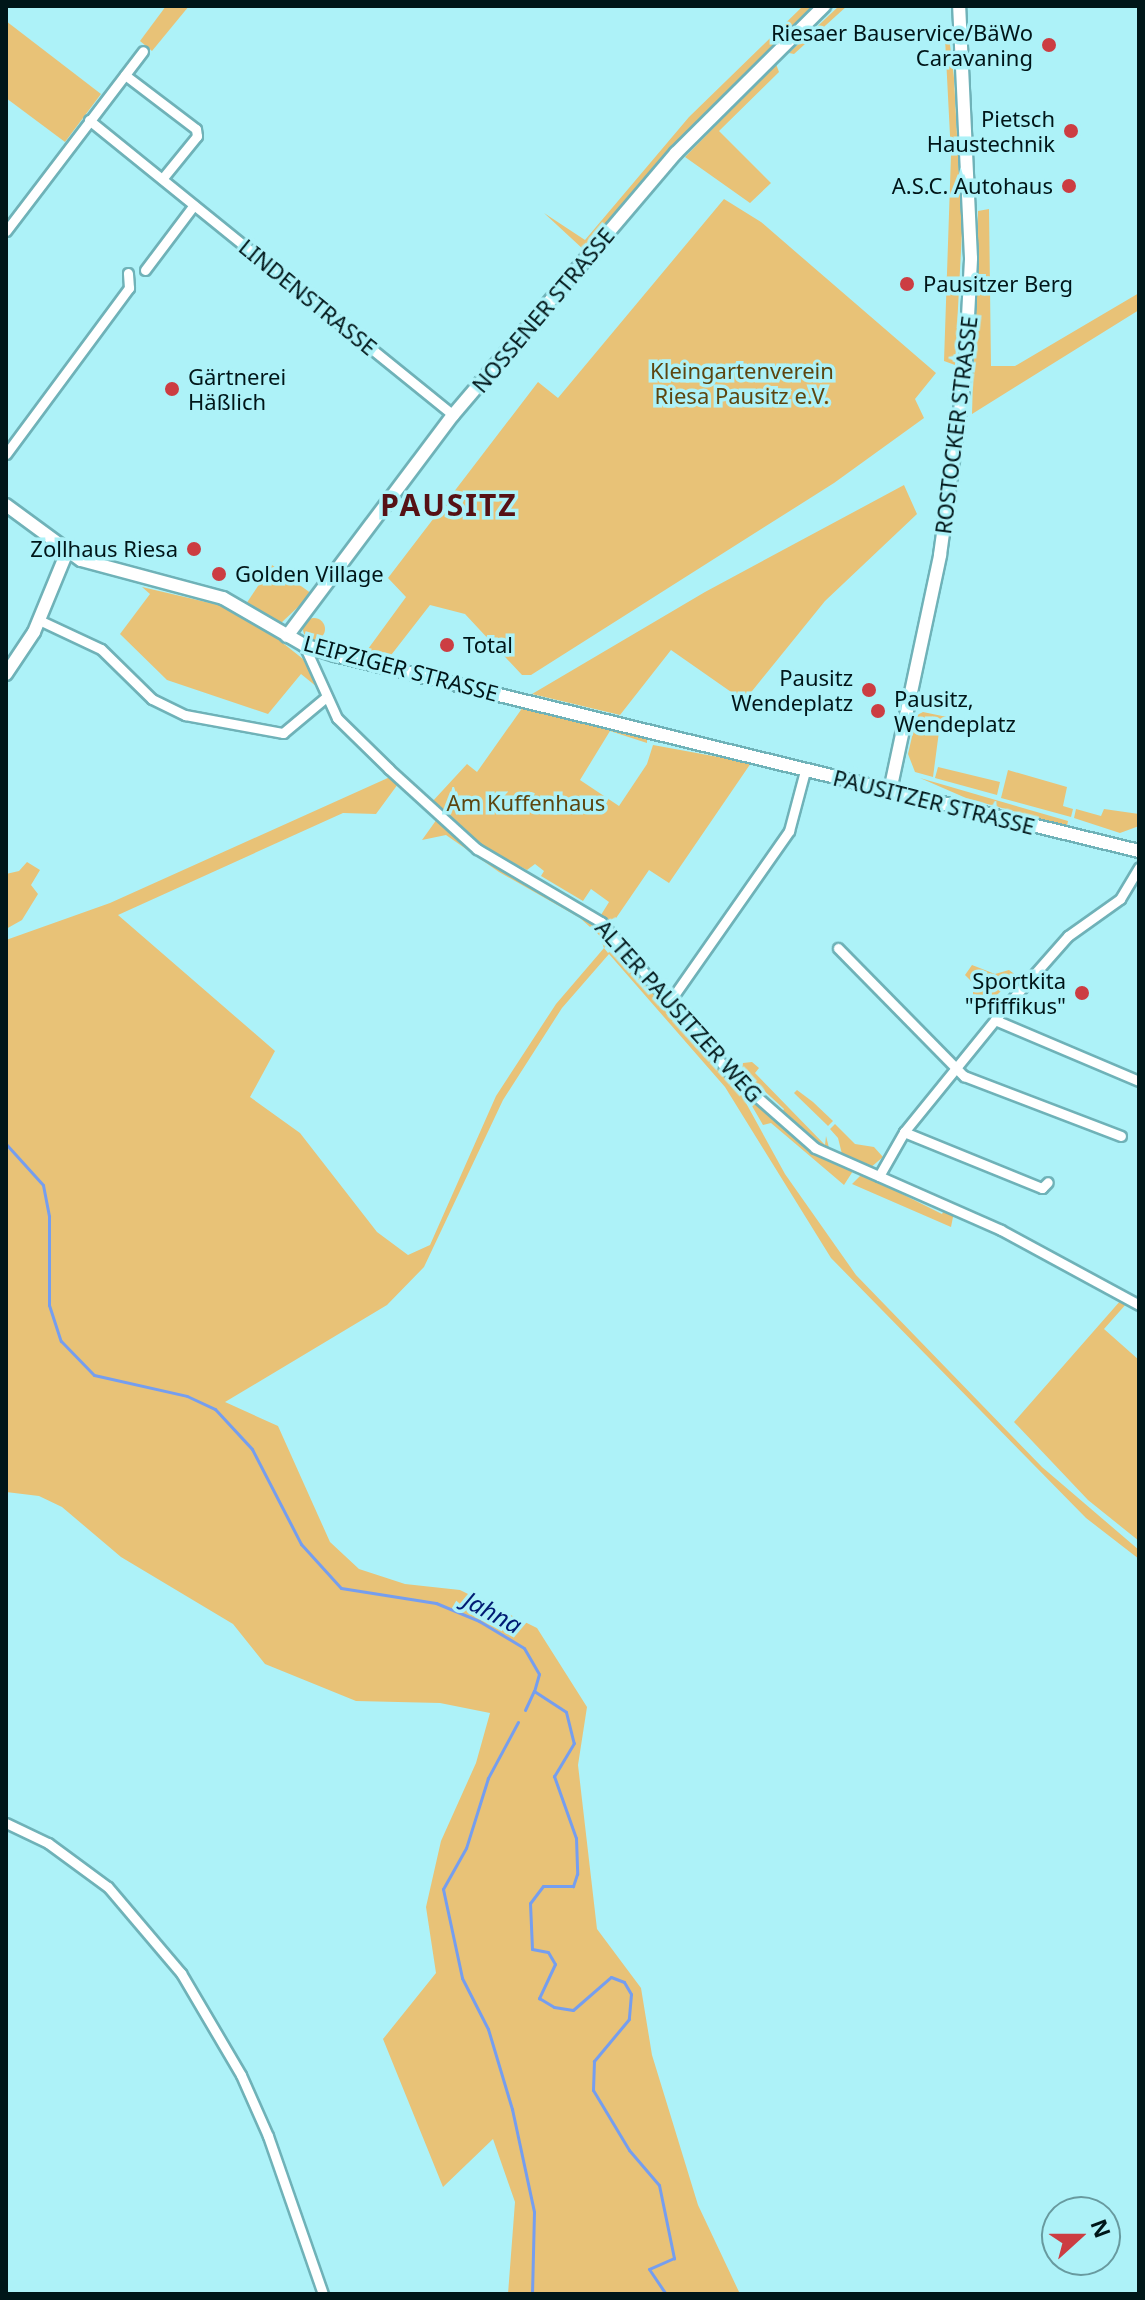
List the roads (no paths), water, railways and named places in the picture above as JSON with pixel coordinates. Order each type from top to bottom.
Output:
[{"type":"street","name":"NOSSENER STRASSE","points":[[287,636],[453,415],[676,153],[824,6]]},
{"type":"street","name":"ROSTOCKER STRASSE","points":[[890,791],[954,474],[965,374],[971,258],[959,6]]},
{"type":"street","points":[[6,231],[143,51]]},
{"type":"street","points":[[125,75],[196,129],[197,136],[162,179]]},
{"type":"street","name":"LINDENSTRASSE","points":[[89,120],[453,415]]},
{"type":"street","points":[[145,270],[194,205]]},
{"type":"street","points":[[6,454],[129,288],[128,273]]},
{"type":"street","name":"LEIPZIGER STRASSE","points":[[6,505],[67,552],[129,577],[223,598],[304,645],[729,751]]},
{"type":"street","points":[[6,674],[39,620],[67,552]]},
{"type":"street","points":[[39,620],[101,649],[161,705],[228,725],[283,733],[325,698]]},
{"type":"street","name":"ALTER PAUSITZER WEG","points":[[304,645],[325,698],[337,718],[461,835],[601,922],[749,1092],[815,1148],[987,1223],[1139,1305]]},
{"type":"street","name":"PAUSITZER STRASSE","points":[[729,751],[1139,851]]},
{"type":"street","points":[[670,1001],[789,831],[805,771]]},
{"type":"street","points":[[879,1176],[904,1132],[995,1020],[1068,936],[1120,899],[1139,867]]},
{"type":"street","points":[[838,948],[964,1076],[1121,1136]]},
{"type":"street","points":[[995,1020],[1139,1081]]},
{"type":"street","points":[[904,1132],[1042,1188],[1048,1182]]},
{"type":"street","points":[[6,1823],[48,1843],[108,1887],[181,1973],[241,2075],[268,2136],[323,2294]]},
{"type":"waterway","name":"Jahna","points":[[6,1144],[43,1185],[49,1216],[49,1305],[61,1341],[94,1375],[187,1396],[215,1409],[252,1449],[301,1544],[341,1588],[436,1603],[479,1621],[524,1648],[539,1674],[534,1691],[566,1712],[574,1743],[554,1776],[576,1838],[577,1874],[573,1886],[543,1886],[530,1903],[532,1949],[548,1952],[555,1964],[539,1998],[554,2007],[573,2010],[611,1977],[624,1982],[631,1994],[629,2019],[594,2061],[593,2090],[629,2150],[659,2185],[674,2258],[649,2269],[666,2294]]},
{"type":"waterway","points":[[525,1710],[534,1691]]},
{"type":"waterway","points":[[518,1722],[488,1778],[466,1848],[443,1889],[462,1978],[488,2029],[512,2109],[534,2212],[532,2294]]},
{"type":"place","name":"Riesaer Bauservice/BäWo Caravaning","points":[[1049,45]]},
{"type":"place","name":"Pietsch Haustechnik","points":[[1071,131]]},
{"type":"place","name":"A.S.C. Autohaus","points":[[1069,186]]},
{"type":"place","name":"Pausitzer Berg","points":[[907,284]]},
{"type":"place","name":"Gärtnerei Häßlich","points":[[172,389]]},
{"type":"place","name":"Zollhaus Riesa","points":[[194,549]]},
{"type":"place","name":"Golden Village","points":[[219,574]]},
{"type":"place","name":"Total","points":[[447,645]]},
{"type":"place","name":"Pausitz Wendeplatz","points":[[869,690]]},
{"type":"place","name":"Pausitz, Wendeplatz","points":[[878,711]]},
{"type":"place","name":"Sportkita \"Pfiffikus\"","points":[[1082,993]]},
{"type":"district","name":"PAUSITZ","points":[[449,505]]},
{"type":"park label","name":"Kleingartenverein Riesa Pausitz e.V.","points":[[742,382]]},
{"type":"park label","name":"Am Kuffenhaus","points":[[526,803]]}]
